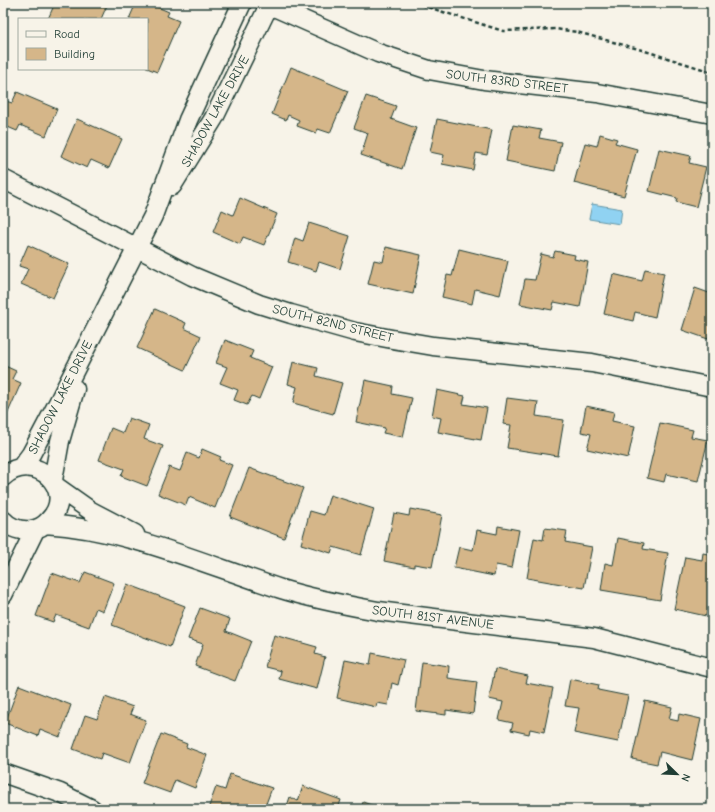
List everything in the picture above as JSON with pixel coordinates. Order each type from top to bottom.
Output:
[{"type":"street","name":"SHADOW LAKE DRIVE","points":[[153,216],[188,120],[242,3]]},
{"type":"street","name":"SHADOW LAKE DRIVE","points":[[9,471],[32,454],[153,216],[214,118],[268,4]]},
{"type":"street","name":"SOUTH 83RD STREET","points":[[268,4],[378,53],[429,70],[484,80],[597,93],[712,114]]},
{"type":"street","name":"SOUTH 82ND STREET","points":[[3,179],[192,276],[223,290],[291,314],[355,332],[433,346],[592,363],[712,387]]},
{"type":"street","name":"SHADOW LAKE DRIVE","points":[[40,527],[52,517],[57,508],[58,498],[55,484],[60,441],[74,392],[96,327]]},
{"type":"street","name":"SOUTH 81ST AVENUE","points":[[9,471],[34,467],[44,472],[55,484],[91,511],[159,546]]},
{"type":"street","name":"SOUTH 81ST AVENUE","points":[[3,520],[15,529],[25,531],[40,527],[64,525],[159,546],[281,589],[344,605],[378,611],[594,638],[712,668]]},
{"type":"street","points":[[3,595],[40,527]]},
{"type":"street","points":[[3,773],[60,793],[92,809]]},
{"type":"path","points":[[415,3],[503,31],[555,29],[577,32],[642,50],[712,72]]},
{"type":"water","points":[[592,204],[622,209],[620,224],[589,219]]},
{"type":"building","points":[[55,3],[108,3],[101,18],[48,18]]},
{"type":"building","points":[[136,3],[148,3],[169,12],[167,16],[179,21],[157,72],[148,68],[148,18],[129,18]]},
{"type":"building","points":[[291,67],[348,91],[330,133],[318,129],[316,133],[297,126],[299,120],[288,115],[286,120],[272,114]]},
{"type":"building","points":[[17,92],[57,109],[46,136],[20,125],[17,131],[3,125],[3,100],[12,103]]},
{"type":"building","points":[[366,96],[396,106],[391,119],[416,128],[402,169],[361,155],[368,133],[354,128]]},
{"type":"building","points":[[77,119],[122,139],[109,168],[91,160],[87,168],[61,156]]},
{"type":"building","points":[[437,119],[492,130],[487,155],[476,153],[473,170],[442,164],[444,155],[430,152]]},
{"type":"building","points":[[513,125],[541,130],[539,138],[561,142],[555,171],[506,161]]},
{"type":"building","points":[[600,134],[617,139],[615,143],[637,149],[624,196],[574,183],[585,143],[597,146]]},
{"type":"building","points":[[659,149],[691,156],[689,163],[706,167],[696,207],[676,202],[677,198],[649,191]]},
{"type":"building","points":[[240,198],[277,214],[264,245],[243,237],[240,244],[213,232],[222,210],[233,215]]},
{"type":"building","points":[[309,223],[350,236],[340,269],[319,262],[316,271],[288,262],[295,238],[303,241]]},
{"type":"building","points":[[28,245],[69,264],[53,298],[21,284],[28,269],[19,266]]},
{"type":"building","points":[[386,247],[421,255],[413,294],[368,284],[374,260],[383,262]]},
{"type":"building","points":[[459,249],[508,261],[500,295],[475,289],[472,304],[442,297],[447,275],[452,276]]},
{"type":"building","points":[[555,251],[575,255],[574,259],[588,262],[580,307],[554,302],[552,310],[520,304],[525,279],[535,280],[541,254],[553,257]]},
{"type":"building","points":[[645,269],[664,273],[655,317],[635,312],[633,321],[604,314],[613,274],[642,281]]},
{"type":"building","points":[[695,288],[712,294],[712,328],[708,339],[682,330]]},
{"type":"building","points":[[155,309],[186,323],[184,328],[201,336],[185,370],[137,348]]},
{"type":"building","points":[[225,340],[253,351],[250,358],[272,367],[259,399],[252,396],[247,405],[234,400],[238,390],[220,383],[227,367],[216,363]]},
{"type":"building","points":[[293,362],[318,368],[316,376],[342,383],[333,414],[293,403],[297,387],[288,384]]},
{"type":"building","points":[[3,365],[16,371],[12,379],[21,383],[7,415],[3,413]]},
{"type":"building","points":[[365,380],[393,386],[392,394],[412,398],[403,437],[383,433],[385,428],[356,422]]},
{"type":"building","points":[[437,390],[465,396],[463,404],[487,408],[481,440],[438,432],[441,418],[432,416]]},
{"type":"building","points":[[507,398],[538,402],[536,416],[564,420],[558,456],[507,448],[511,425],[503,424]]},
{"type":"building","points":[[586,406],[614,412],[612,421],[635,426],[628,458],[587,449],[591,434],[581,432]]},
{"type":"building","points":[[129,418],[149,425],[144,439],[163,446],[147,486],[121,476],[124,469],[99,460],[111,428],[123,433]]},
{"type":"building","points":[[660,423],[693,430],[691,437],[708,440],[698,481],[666,474],[664,482],[647,478]]},
{"type":"building","points":[[202,449],[221,457],[219,460],[232,465],[215,508],[189,497],[186,505],[158,494],[169,467],[180,471],[187,453],[199,458]]},
{"type":"building","points":[[249,468],[303,488],[284,538],[230,517]]},
{"type":"building","points":[[330,495],[374,509],[361,555],[333,547],[331,553],[301,544],[310,511],[324,515]]},
{"type":"building","points":[[410,509],[442,515],[432,567],[414,564],[414,567],[384,561],[394,513],[409,516]]},
{"type":"building","points":[[498,526],[519,530],[512,568],[496,565],[494,576],[454,568],[459,547],[473,550],[477,530],[497,534]]},
{"type":"building","points":[[545,528],[567,531],[565,542],[592,547],[584,588],[527,578],[534,538],[543,540]]},
{"type":"building","points":[[618,538],[644,543],[643,549],[668,553],[660,600],[601,590],[605,563],[613,565]]},
{"type":"building","points":[[703,553],[712,555],[712,601],[710,600],[706,616],[674,609],[685,557],[702,560]]},
{"type":"building","points":[[85,572],[114,583],[103,611],[96,608],[89,627],[56,615],[53,622],[36,616],[52,573],[80,583]]},
{"type":"building","points":[[127,584],[185,606],[170,647],[112,625]]},
{"type":"building","points":[[200,608],[230,619],[226,631],[251,641],[235,681],[195,666],[203,644],[188,639]]},
{"type":"building","points":[[274,635],[317,647],[315,654],[325,657],[317,689],[279,679],[281,671],[265,667]]},
{"type":"building","points":[[372,653],[404,660],[398,685],[392,683],[388,705],[377,703],[376,707],[337,698],[345,660],[370,665]]},
{"type":"building","points":[[422,662],[449,666],[448,678],[477,682],[473,714],[446,710],[446,715],[416,711]]},
{"type":"building","points":[[495,669],[528,676],[526,683],[553,688],[544,732],[530,729],[529,734],[511,730],[513,723],[499,720],[503,702],[489,699]]},
{"type":"building","points":[[570,679],[599,685],[598,690],[628,696],[618,742],[574,733],[579,708],[565,706]]},
{"type":"building","points":[[19,685],[71,705],[60,737],[40,729],[38,736],[5,723]]},
{"type":"building","points":[[105,697],[133,707],[130,714],[146,720],[130,763],[102,753],[100,759],[73,749],[85,715],[97,719]]},
{"type":"building","points":[[645,701],[672,707],[669,719],[678,721],[679,714],[701,719],[692,760],[660,752],[657,764],[632,759]]},
{"type":"building","points":[[161,734],[187,744],[186,747],[207,755],[195,788],[175,780],[170,793],[142,783]]},
{"type":"building","points":[[230,774],[272,788],[264,809],[208,809],[216,787],[225,790]]},
{"type":"building","points":[[303,786],[341,800],[338,809],[286,809],[290,797],[298,801]]},
{"type":"building","points":[[363,802],[382,809],[361,809]]}]
